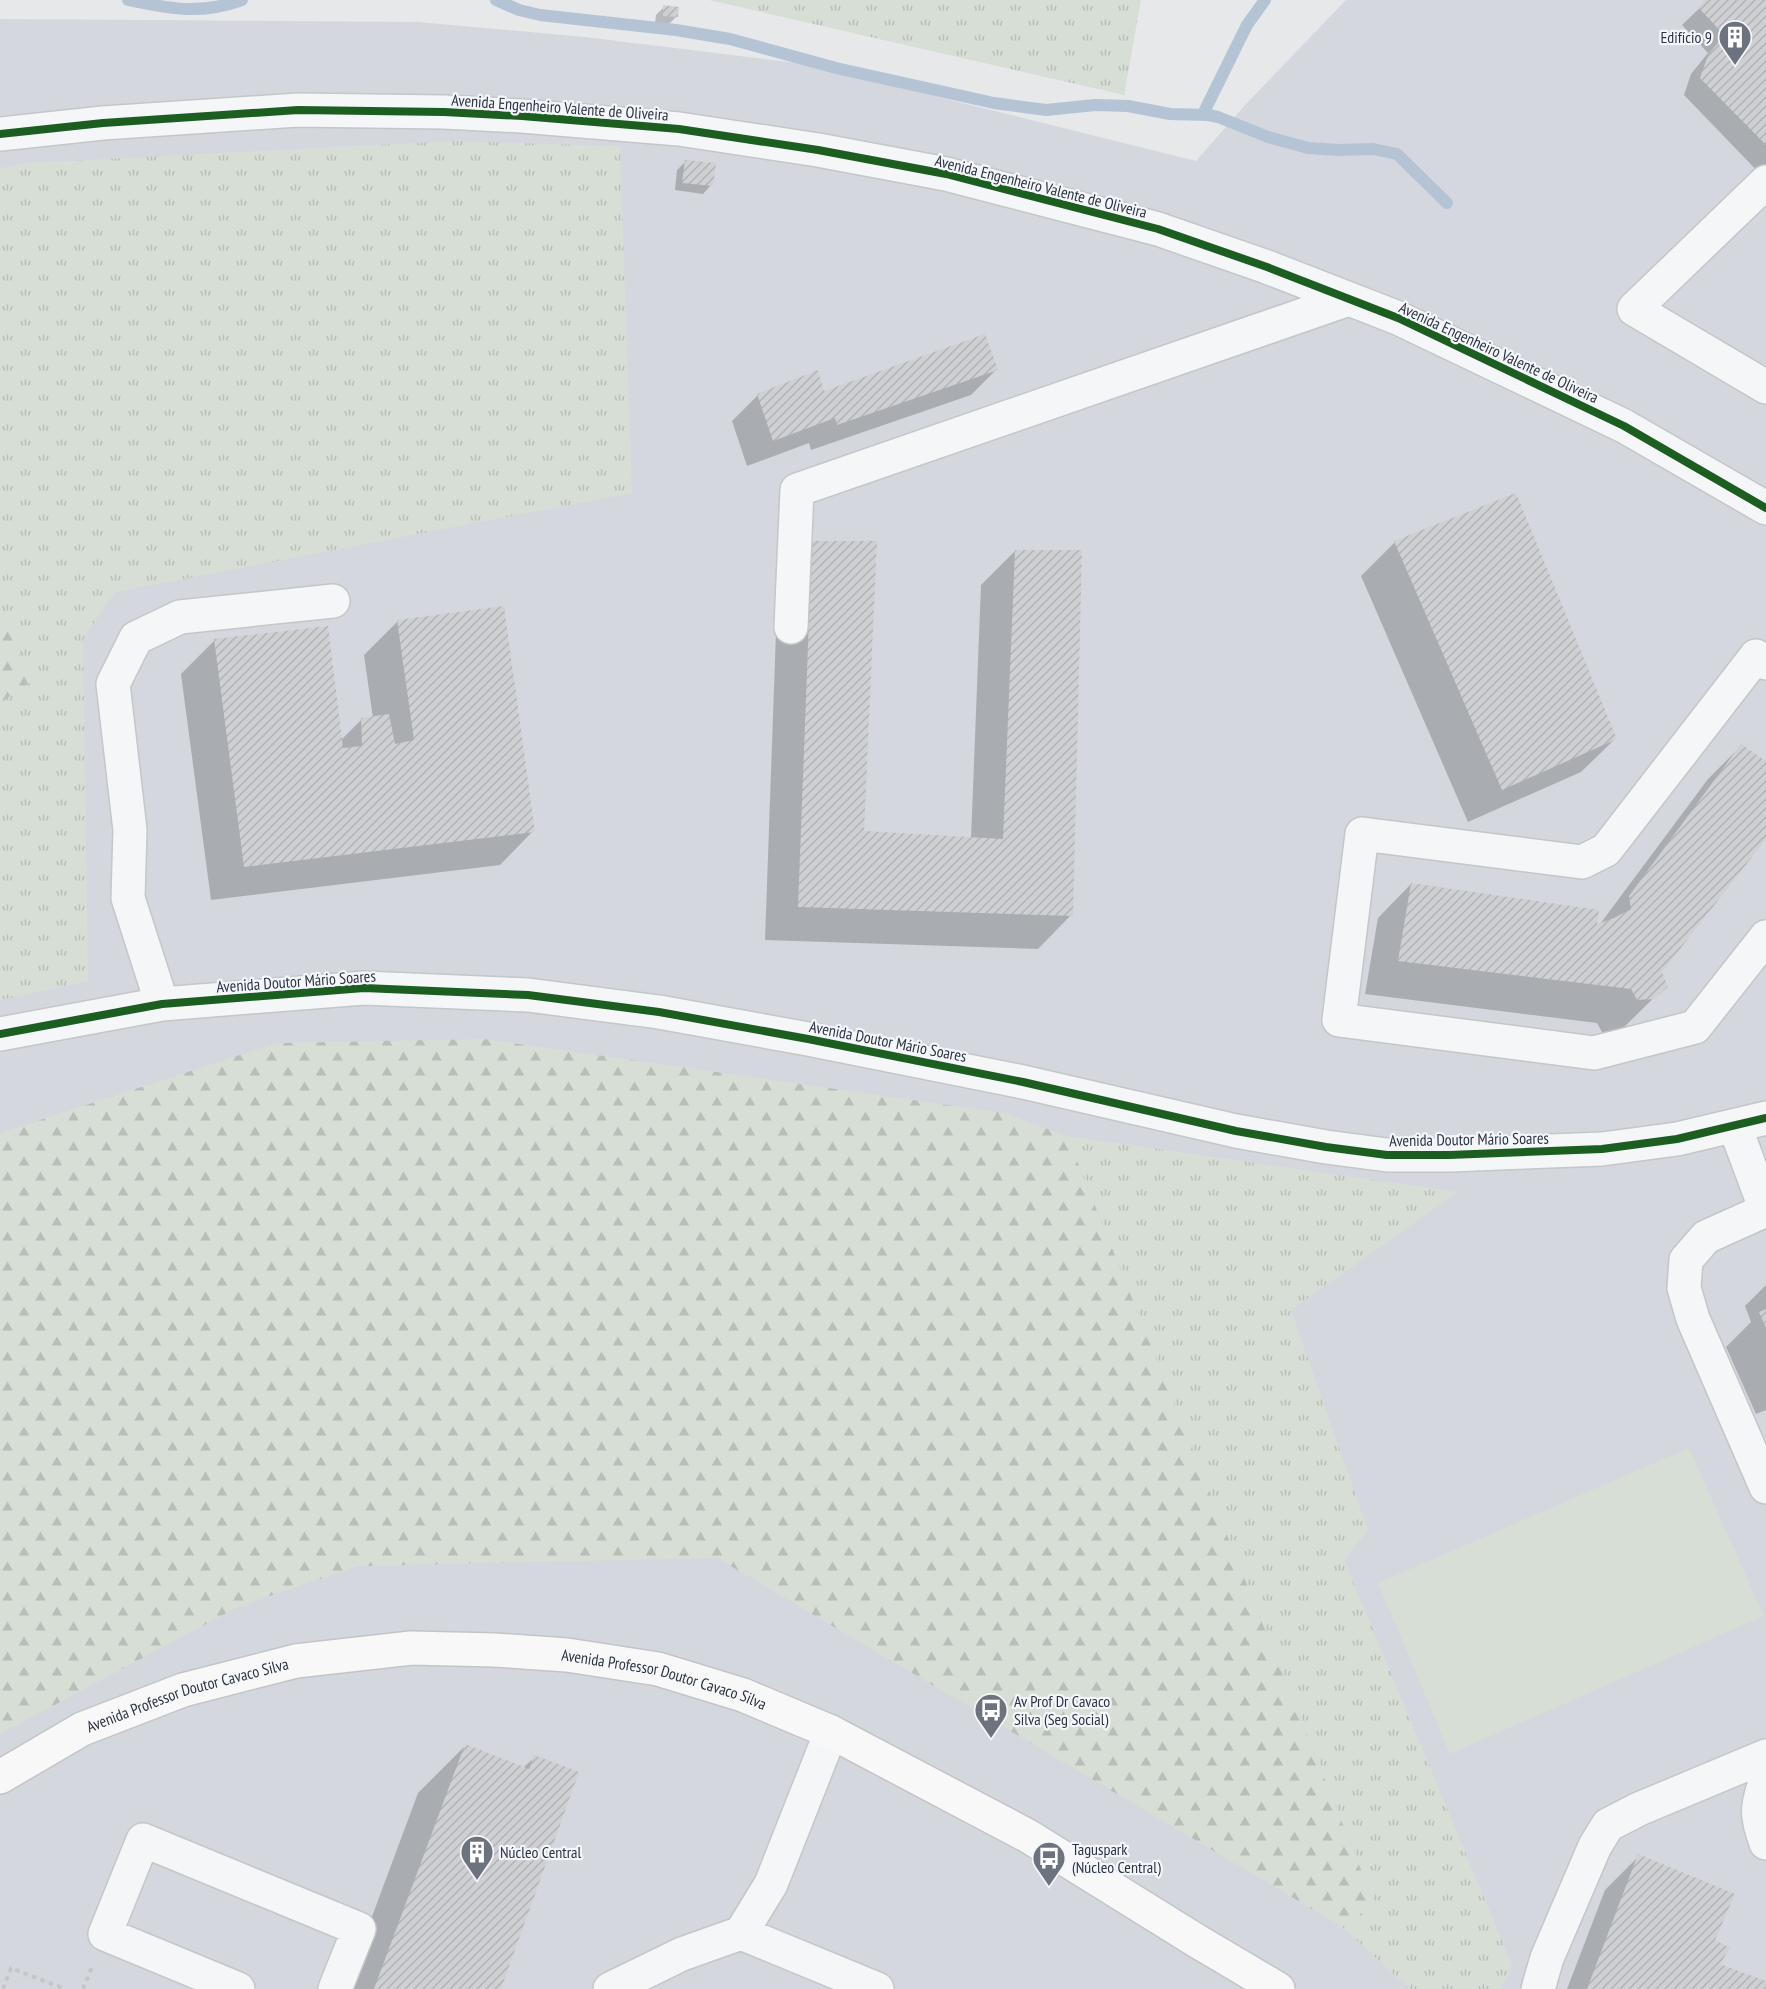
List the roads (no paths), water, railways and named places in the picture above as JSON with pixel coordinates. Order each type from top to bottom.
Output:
[{"type":"main road","name":"Avenida Professor Doutor Cavaco Silva","points":[[0,1777],[82,1729],[183,1690],[296,1661],[411,1648],[567,1655],[658,1669],[743,1695],[831,1732],[1028,1836],[1278,1989]]},
{"type":"street","name":"Avenida Engenheiro Valente de Oliveira","points":[[0,134],[103,123],[298,110],[522,116],[679,129],[829,152],[946,174],[1158,229],[1267,267],[1412,324],[1624,426],[1766,508]]},
{"type":"street","points":[[1766,182],[1634,309],[1766,387]]},
{"type":"street","points":[[791,627],[797,490],[1349,299]]},
{"type":"street","points":[[162,1004],[128,898],[130,830],[113,684],[136,638],[180,617],[333,600]]},
{"type":"street","points":[[1766,663],[1756,656],[1606,850],[1582,862],[1362,834],[1339,1020],[1594,1053],[1695,1027],[1766,937]]},
{"type":"street","name":"Avenida Doutor Mário Soares","points":[[0,1034],[162,1004],[364,988],[528,996],[659,1012],[1023,1082],[1236,1131],[1326,1148],[1387,1155],[1602,1149],[1677,1138],[1735,1127],[1766,1118]]},
{"type":"street","points":[[1735,1127],[1766,1210],[1706,1237],[1686,1260],[1684,1287],[1693,1319],[1766,1488]]},
{"type":"street","points":[[610,1989],[682,1954],[741,1933],[771,1884],[831,1732]]},
{"type":"street","points":[[1538,1989],[1547,1958],[1595,1846],[1608,1825],[1640,1809],[1766,1756]]},
{"type":"street","points":[[1766,1780],[1758,1802],[1760,1825],[1766,1843]]},
{"type":"street","points":[[238,1989],[105,1934],[143,1840],[359,1929],[334,1989]]},
{"type":"street","points":[[741,1933],[877,1989]]},
{"type":"waterway","points":[[128,0],[185,9],[213,8],[242,0]]},
{"type":"waterway","points":[[496,0],[519,10],[540,15],[676,30],[730,39],[836,68],[994,103],[1046,110],[1095,105],[1128,106],[1170,114],[1208,115],[1268,137],[1308,148],[1373,149],[1397,154],[1447,203]]},
{"type":"waterway","points":[[1203,114],[1247,25],[1265,0]]},
{"type":"place","name":"Edifício 9","points":[[1735,66]]},
{"type":"place","name":"Av Prof Dr Cavaco Silva (Seg Social)","points":[[991,1739]]},
{"type":"place","name":"Núcleo Central","points":[[477,1881]]},
{"type":"place","name":"Taguspark (Núcleo Central)","points":[[1049,1887]]}]
